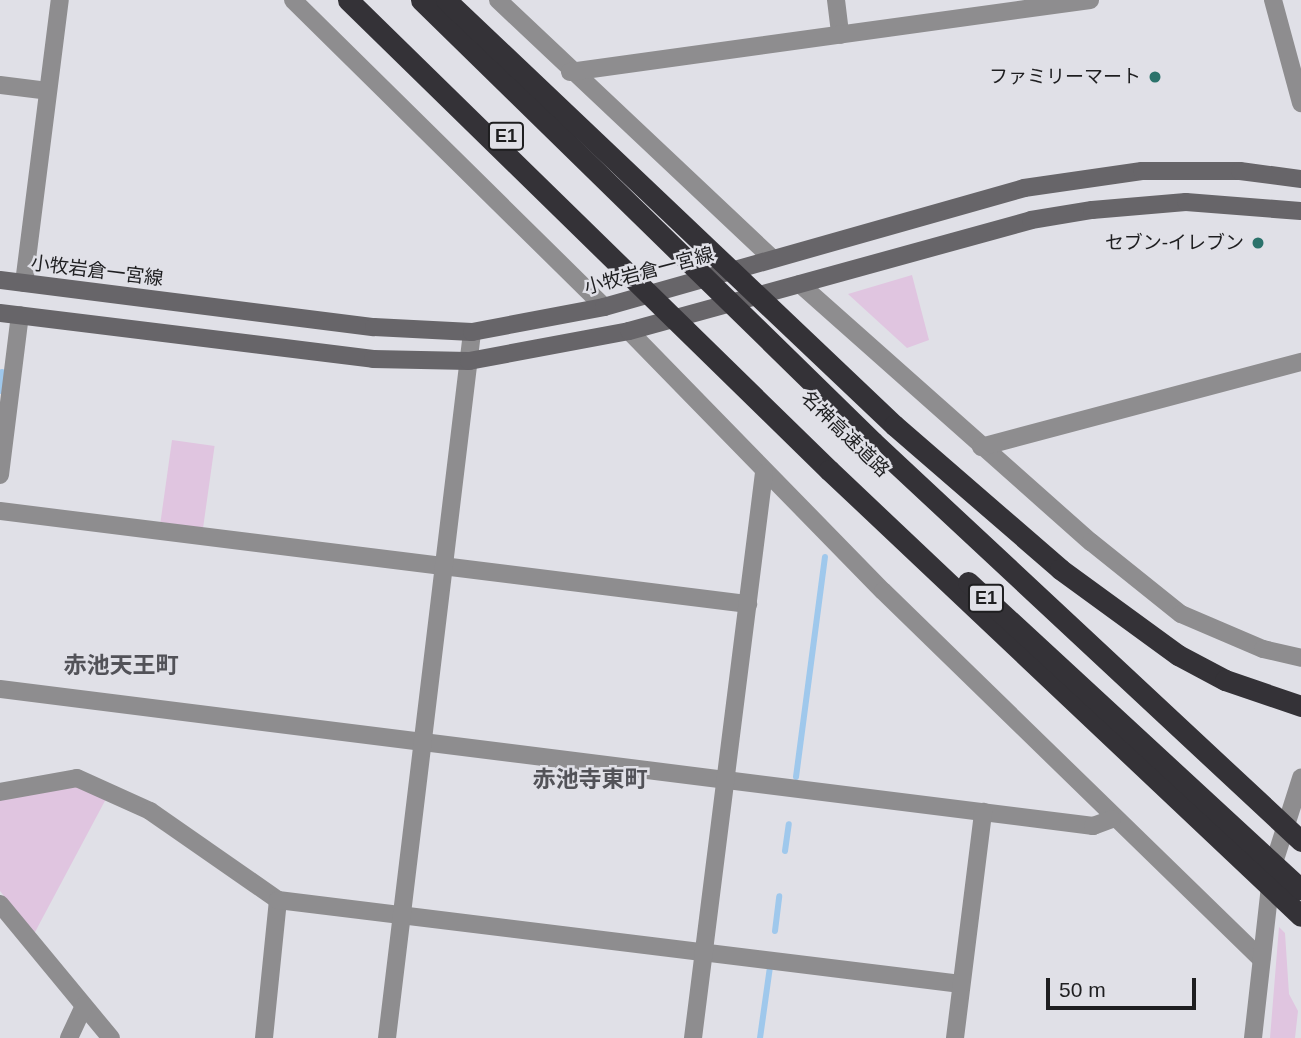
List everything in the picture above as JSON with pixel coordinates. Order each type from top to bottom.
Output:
[{"type":"highway","points":[[348,0],[637,273]]},
{"type":"highway","name":"名神高速道路","points":[[367,0],[701,335],[895,514],[1263,868],[1301,889]]},
{"type":"highway","name":"名神高速道路","points":[[421,0],[752,324],[1301,841]]},
{"type":"highway","points":[[446,0],[894,425],[1128,622],[1225,680],[1301,706]]},
{"type":"highway","points":[[1263,868],[1301,916]]},
{"type":"main road","name":"小牧岩倉一宮線","points":[[0,280],[374,327],[472,332],[604,307],[1024,188],[1102,174],[1240,171],[1301,179]]},
{"type":"main road","points":[[0,313],[373,359],[469,361],[629,331],[1031,220],[1092,209],[1186,202],[1301,211]]},
{"type":"street","points":[[24,283],[60,0]]},
{"type":"street","points":[[293,0],[604,307]]},
{"type":"street","points":[[498,0],[570,72],[772,258]]},
{"type":"street","points":[[836,0],[840,35]]},
{"type":"street","points":[[570,72],[1090,0]]},
{"type":"street","points":[[1273,0],[1301,102]]},
{"type":"street","points":[[0,85],[48,92]]},
{"type":"street","points":[[800,284],[981,447],[1181,614],[1263,649],[1301,658]]},
{"type":"street","points":[[0,475],[20,315]]},
{"type":"street","points":[[629,331],[764,473],[1112,819],[1261,959]]},
{"type":"street","points":[[387,1038],[472,332]]},
{"type":"street","points":[[981,447],[1301,362]]},
{"type":"street","points":[[693,1038],[764,473]]},
{"type":"street","points":[[0,511],[748,604]]},
{"type":"street","points":[[0,689],[424,739],[1093,826],[1112,819]]},
{"type":"street","points":[[0,792],[77,778],[150,811],[278,900],[961,984]]},
{"type":"street","points":[[1253,1038],[1272,869],[1301,778]]},
{"type":"street","points":[[955,1038],[983,812]]},
{"type":"street","points":[[264,1038],[278,900]]},
{"type":"street","points":[[0,904],[111,1038]]},
{"type":"street","points":[[69,1038],[85,1006]]},
{"type":"shaded area","points":[[912,275],[929,340],[907,348],[848,294]]},
{"type":"shaded area","points":[[172,440],[215,446],[203,528],[160,522]]},
{"type":"shaded area","points":[[76,783],[107,797],[34,934],[0,891],[0,797]]},
{"type":"shaded area","points":[[1279,927],[1285,933],[1289,994],[1298,1011],[1295,1038],[1270,1038]]},
{"type":"waterway","points":[[0,391],[2,372]]},
{"type":"waterway","points":[[796,777],[825,557]]},
{"type":"waterway","points":[[785,851],[789,824]]},
{"type":"waterway","points":[[775,931],[779,896]]},
{"type":"waterway","points":[[760,1038],[770,967]]},
{"type":"place","name":"ファミリーマート","points":[[1155,77]]},
{"type":"place","name":"セブン-イレブン","points":[[1258,243]]},
{"type":"district","name":"赤池天王町","points":[[121,665]]},
{"type":"district","name":"赤池寺東町","points":[[590,779]]}]
